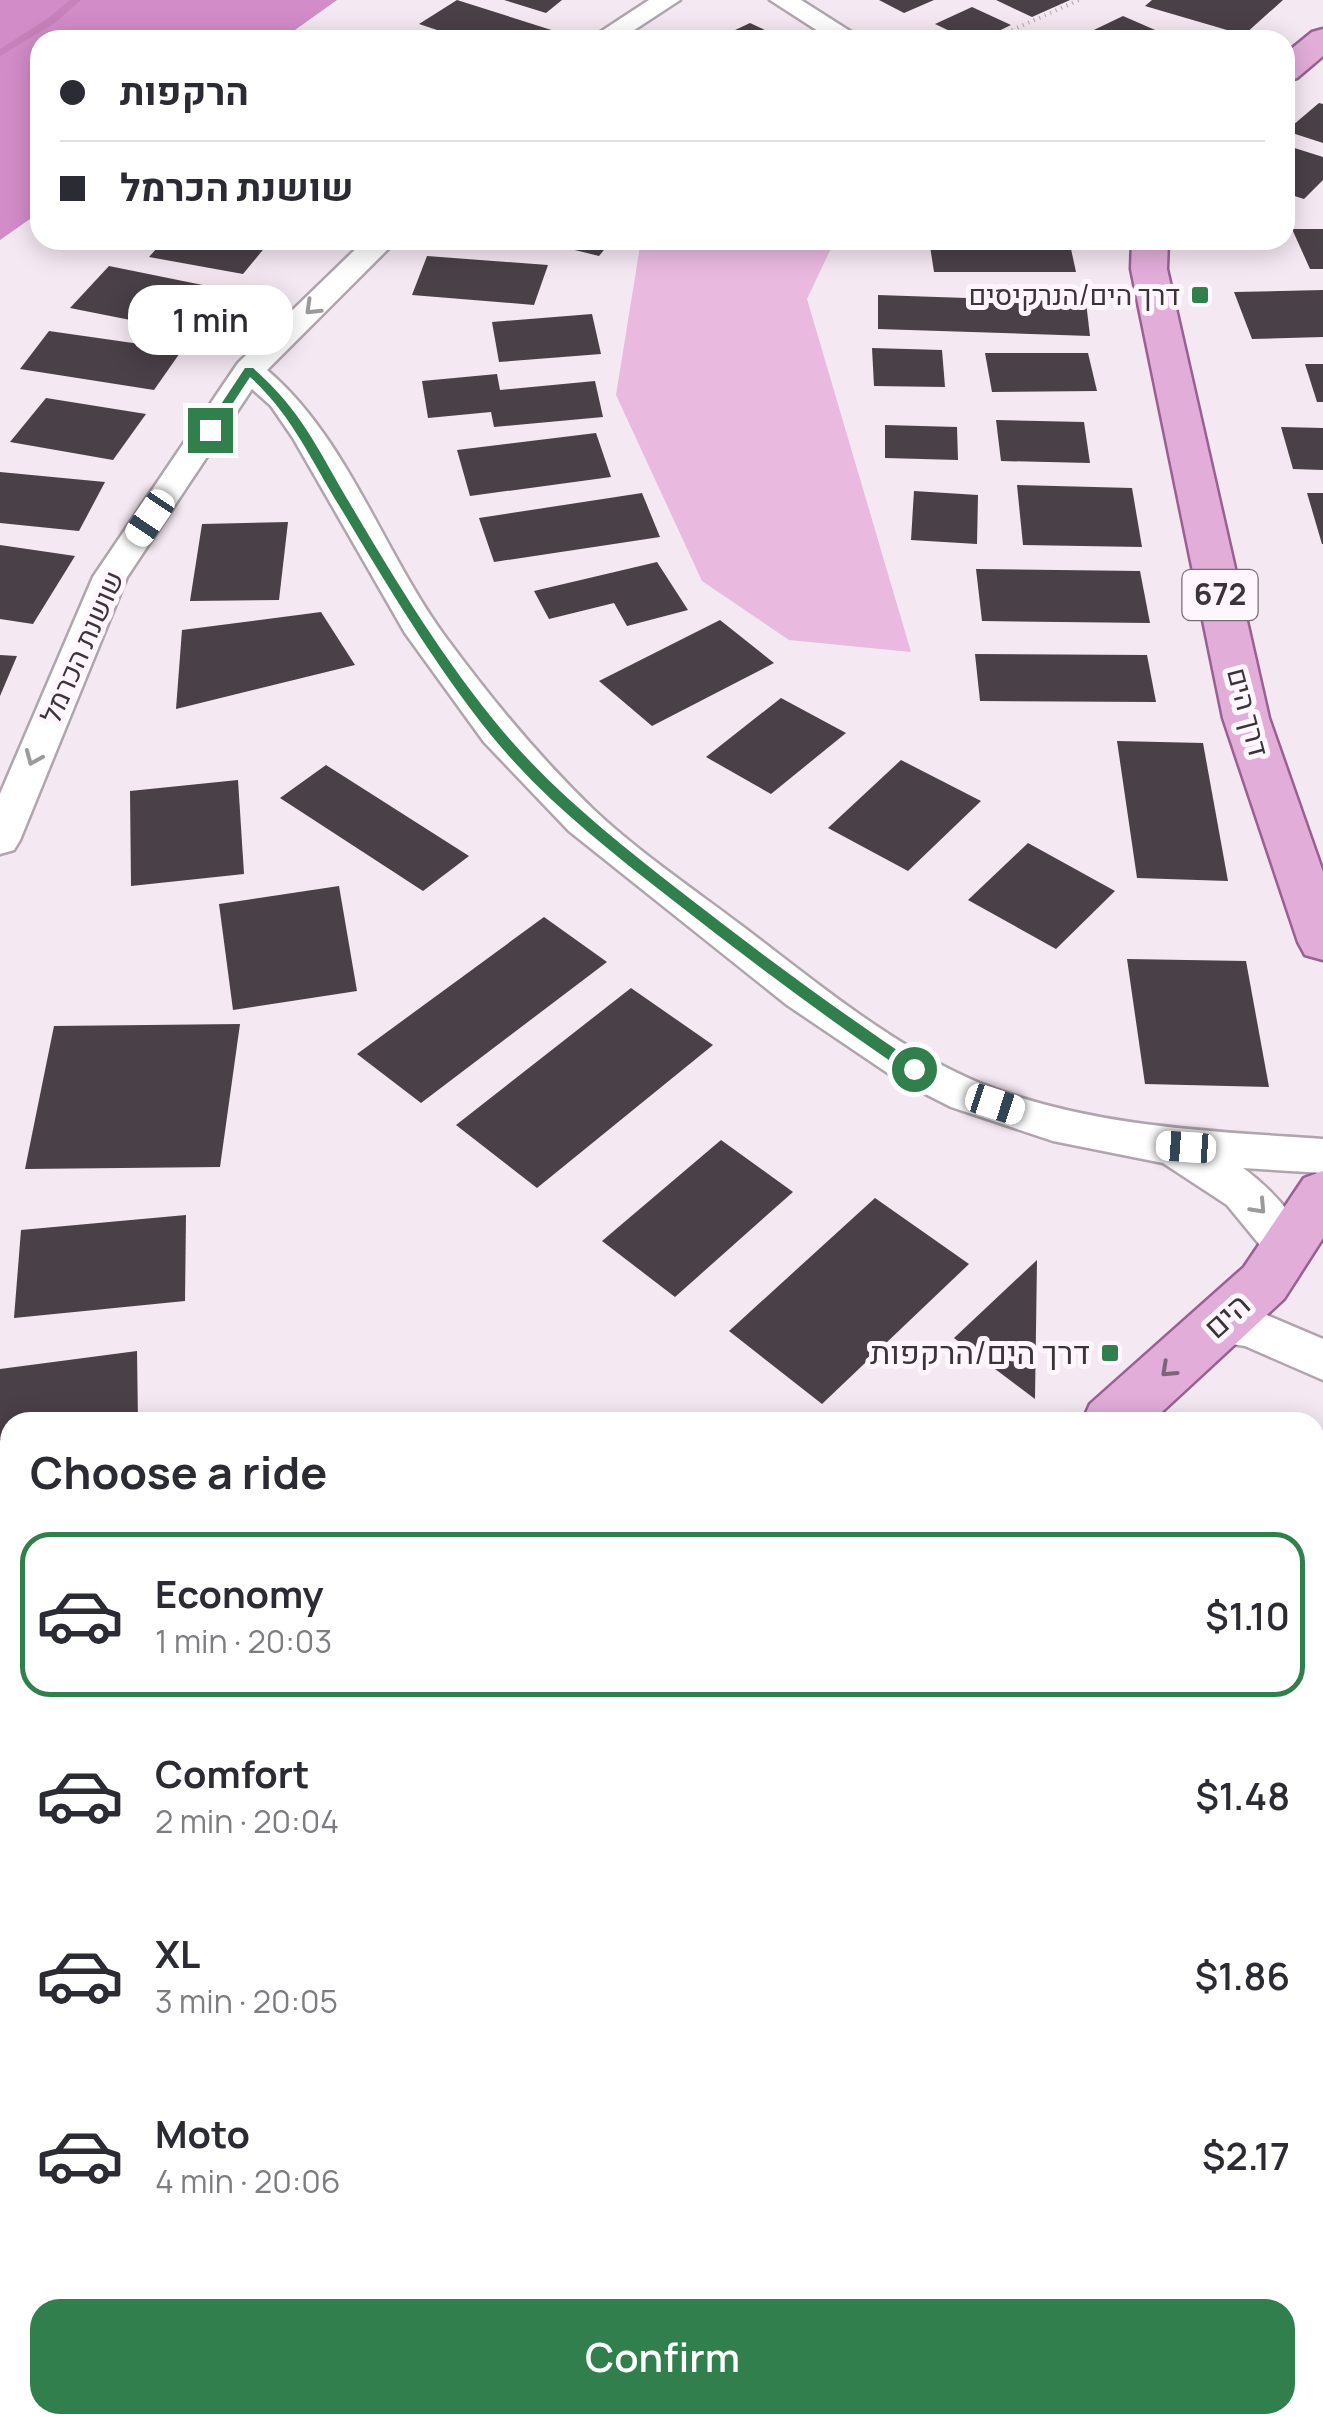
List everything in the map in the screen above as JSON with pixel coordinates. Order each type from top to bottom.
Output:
[{"type":"main road","points":[[1295,63],[1323,39]]},
{"type":"main road","name":"דרך הים","points":[[1149,250],[1148,269],[1246,718],[1323,942]]},
{"type":"main road","name":"הים","points":[[1122,1412],[1264,1283],[1323,1193]]},
{"type":"street","points":[[618,30],[667,0]]},
{"type":"street","points":[[784,0],[834,30]]},
{"type":"street","name":"שושנת הכרמל","points":[[0,840],[110,578],[249,370],[372,250]]},
{"type":"street","points":[[249,370],[282,399],[309,438],[418,625],[497,733],[583,822],[802,994],[914,1069],[966,1095],[1054,1124],[1156,1145],[1323,1156]]},
{"type":"street","points":[[1156,1145],[1203,1164],[1235,1183],[1266,1212],[1290,1248]]},
{"type":"street","points":[[1217,1324],[1250,1327],[1323,1360]]},
{"type":"path","points":[[1012,30],[1079,0]]},
{"type":"shaded area","points":[[0,0],[337,0],[295,30],[30,30],[30,219],[0,240]]},
{"type":"shaded area","points":[[639,250],[830,250],[807,299],[911,652],[789,640],[702,581],[616,395]]},
{"type":"building","points":[[457,0],[551,30],[437,30],[419,24]]},
{"type":"building","points":[[504,0],[562,0],[546,13]]},
{"type":"building","points":[[879,0],[934,0],[904,13]]},
{"type":"building","points":[[996,0],[1070,0],[1032,17]]},
{"type":"building","points":[[1152,0],[1283,0],[1250,30],[1227,30],[1145,6]]},
{"type":"building","points":[[972,7],[1011,25],[1001,30],[948,30],[935,24]]},
{"type":"building","points":[[1123,16],[1155,30],[1094,30]]},
{"type":"building","points":[[750,23],[765,30],[735,30]]},
{"type":"building","points":[[1319,103],[1323,104],[1323,143],[1295,134],[1295,123]]},
{"type":"building","points":[[1295,148],[1323,157],[1323,180],[1304,199],[1295,196]]},
{"type":"building","points":[[1295,229],[1323,229],[1323,269],[1310,269]]},
{"type":"building","points":[[155,250],[263,250],[243,274],[149,257]]},
{"type":"building","points":[[575,250],[604,250],[599,256]]},
{"type":"building","points":[[931,250],[1071,250],[1076,272],[934,272]]},
{"type":"building","points":[[427,256],[548,265],[534,305],[412,295]]},
{"type":"building","points":[[109,266],[242,293],[206,335],[70,308]]},
{"type":"building","points":[[1323,290],[1323,337],[1252,339],[1234,292]]},
{"type":"building","points":[[878,295],[1086,302],[1090,336],[878,329]]},
{"type":"building","points":[[592,314],[601,354],[499,362],[492,322]]},
{"type":"building","points":[[49,331],[182,350],[154,390],[20,369]]},
{"type":"building","points":[[872,348],[942,350],[945,387],[874,386]]},
{"type":"building","points":[[985,353],[1088,353],[1097,391],[992,392]]},
{"type":"building","points":[[1305,364],[1323,364],[1323,402],[1317,402]]},
{"type":"building","points":[[497,374],[500,390],[595,381],[603,417],[494,427],[491,412],[428,418],[422,381]]},
{"type":"building","points":[[46,398],[146,414],[113,460],[10,442]]},
{"type":"building","points":[[996,420],[1084,422],[1090,463],[1001,461]]},
{"type":"building","points":[[885,425],[957,427],[958,460],[885,458]]},
{"type":"building","points":[[1281,427],[1323,428],[1323,470],[1293,469]]},
{"type":"building","points":[[596,433],[611,477],[470,496],[457,450]]},
{"type":"building","points":[[0,472],[105,482],[79,531],[0,523]]},
{"type":"building","points":[[1017,485],[1132,488],[1142,547],[1023,545]]},
{"type":"building","points":[[914,491],[978,495],[977,544],[911,540]]},
{"type":"building","points":[[642,493],[660,537],[494,562],[479,518]]},
{"type":"building","points":[[1307,493],[1323,493],[1323,544],[1322,544]]},
{"type":"building","points":[[288,522],[279,600],[190,601],[202,524]]},
{"type":"building","points":[[0,545],[75,556],[33,624],[0,619]]},
{"type":"building","points":[[657,562],[688,610],[627,626],[614,603],[549,619],[534,591]]},
{"type":"building","points":[[976,569],[1140,571],[1150,623],[982,621]]},
{"type":"building","points":[[321,612],[355,665],[176,709],[182,630]]},
{"type":"building","points":[[720,620],[774,663],[652,726],[599,681]]},
{"type":"building","points":[[975,654],[1147,655],[1156,702],[980,701]]},
{"type":"building","points":[[0,655],[17,656],[0,696]]},
{"type":"building","points":[[781,698],[846,733],[771,794],[706,757]]},
{"type":"building","points":[[1117,741],[1203,743],[1228,881],[1137,878]]},
{"type":"building","points":[[901,760],[981,801],[908,871],[828,828]]},
{"type":"building","points":[[326,765],[469,856],[423,891],[280,798]]},
{"type":"building","points":[[238,780],[244,874],[131,886],[130,791]]},
{"type":"building","points":[[1028,843],[1115,891],[1056,949],[968,900]]},
{"type":"building","points":[[339,886],[357,991],[233,1010],[219,904]]},
{"type":"building","points":[[544,917],[607,962],[421,1103],[357,1054]]},
{"type":"building","points":[[1127,959],[1246,961],[1269,1087],[1145,1084]]},
{"type":"building","points":[[631,988],[713,1045],[537,1188],[456,1125]]},
{"type":"building","points":[[240,1024],[220,1167],[25,1169],[54,1026]]},
{"type":"building","points":[[721,1140],[793,1192],[675,1297],[602,1241]]},
{"type":"building","points":[[875,1198],[969,1264],[822,1404],[729,1331]]},
{"type":"building","points":[[186,1215],[185,1301],[14,1318],[21,1230]]},
{"type":"building","points":[[1037,1260],[1035,1399],[954,1338]]},
{"type":"building","points":[[137,1351],[138,1412],[0,1412],[0,1369]]},
{"type":"waterway","points":[[37,30],[76,0]]},
{"type":"waterway","points":[[0,53],[30,34]]},
{"type":"place","name":"דרך הים/הנרקיסים","points":[[1200,295]]},
{"type":"place","name":"דרך הים/הרקפות","points":[[1110,1353]]},
{"type":"route","points":[[210,430],[249,370],[282,399],[309,438],[418,625],[497,733],[583,822],[802,994],[914,1069]]}]
